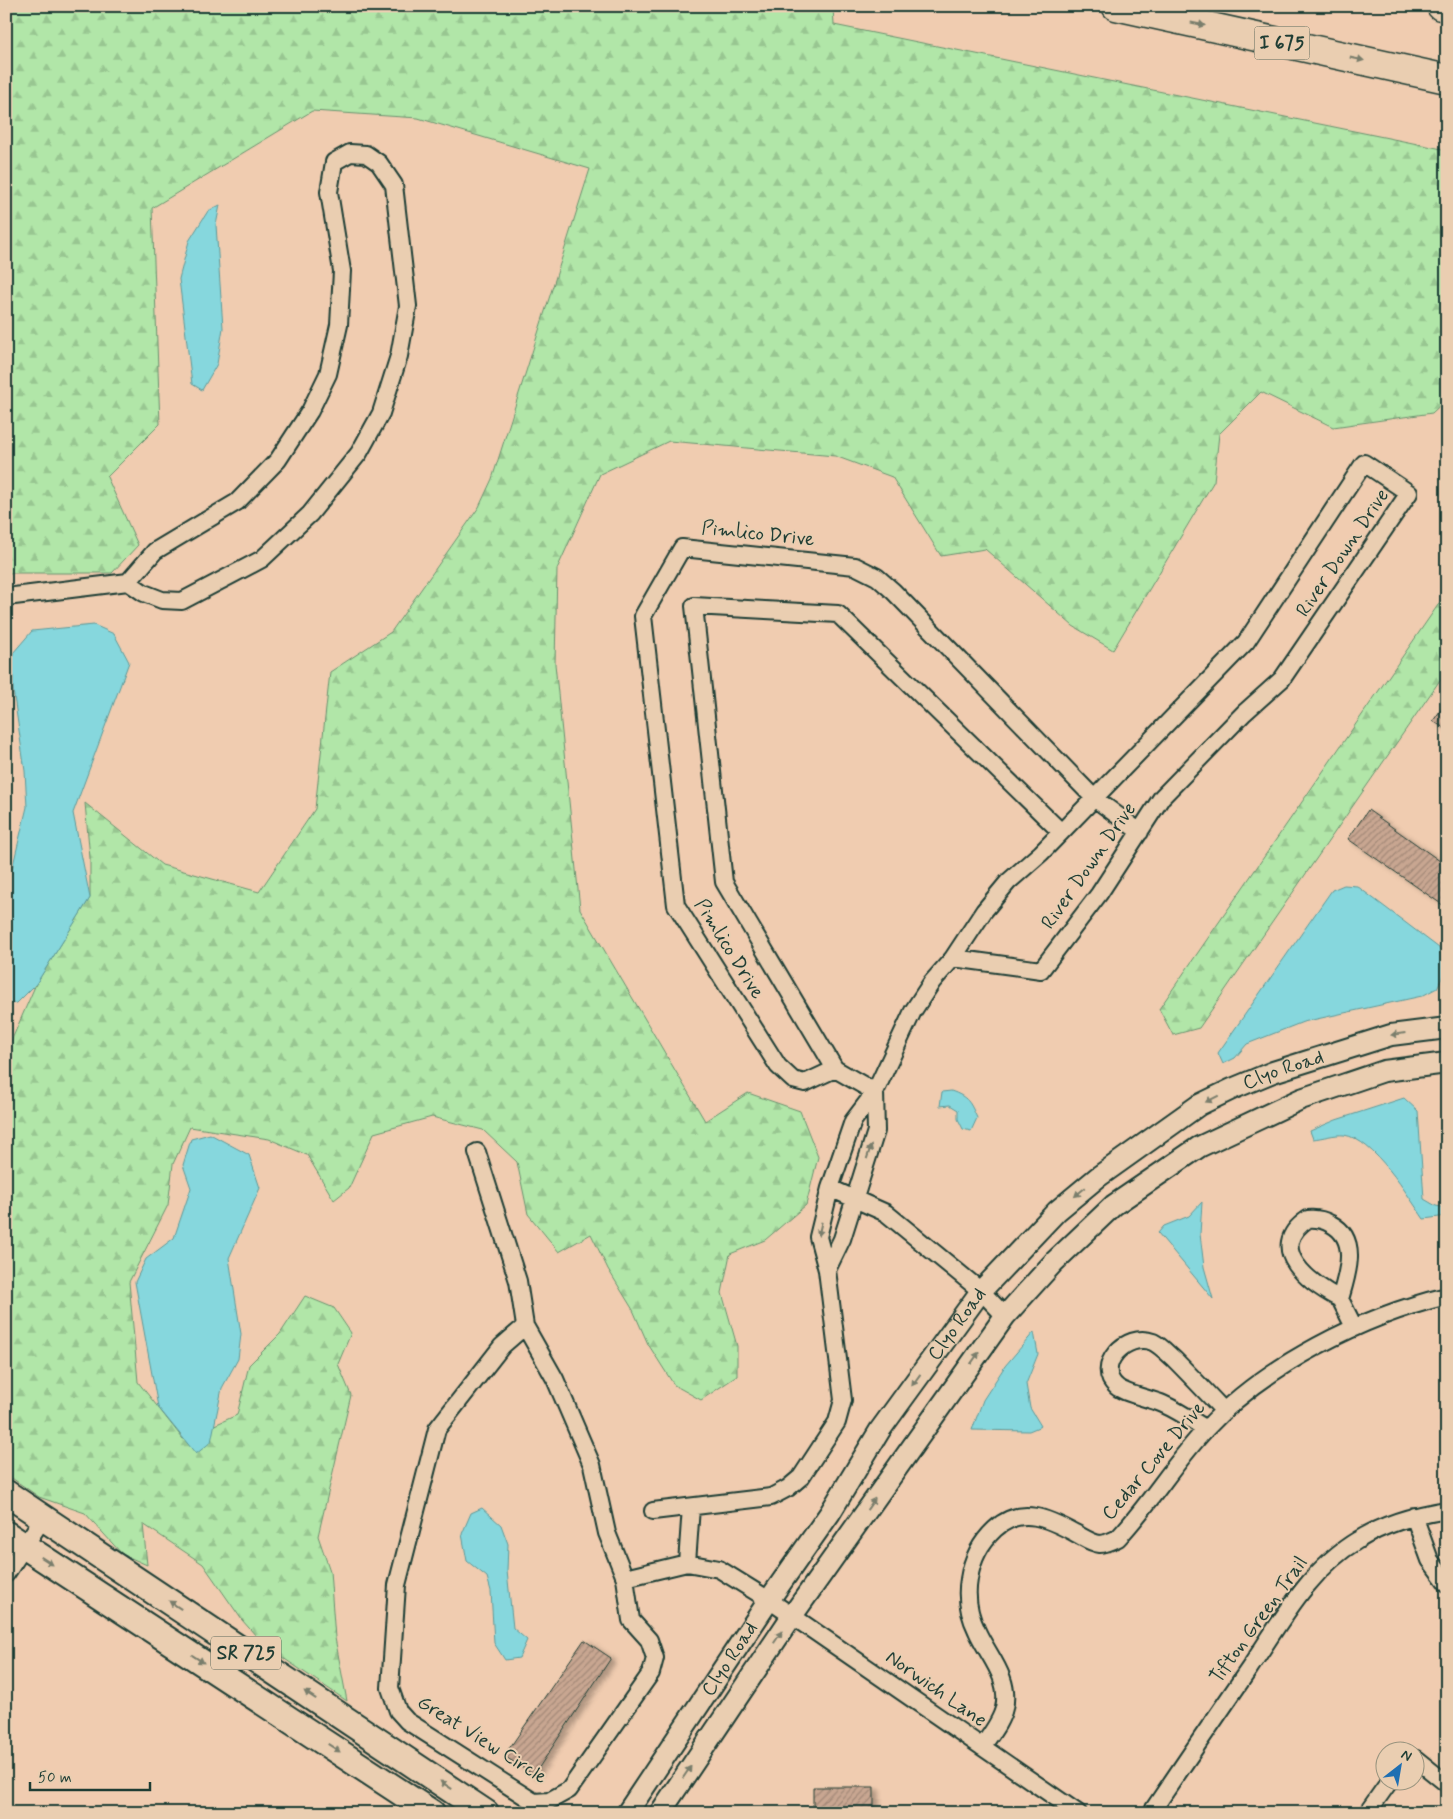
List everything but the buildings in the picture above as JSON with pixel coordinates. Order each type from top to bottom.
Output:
[{"type":"highway","name":"I 675","points":[[1116,6],[1447,79]]},
{"type":"highway","points":[[1441,6],[1447,8]]},
{"type":"main road","name":"SR 725","points":[[6,1493],[486,1813]]},
{"type":"main road","name":"SR 725","points":[[16,1541],[432,1813]]},
{"type":"main road","points":[[269,1706],[286,1679]]},
{"type":"street","points":[[6,597],[128,582],[144,593],[162,600],[182,601],[262,559],[310,514],[360,453],[381,414],[399,356],[408,306],[394,185],[379,162],[366,154],[350,153],[334,162],[329,192],[342,271],[339,325],[328,374],[310,411],[278,460],[237,502],[155,551],[128,582]]},
{"type":"street","name":"River Down Drive","points":[[652,1511],[772,1497],[802,1477],[837,1422],[843,1400],[827,1270],[818,1237],[830,1188],[853,1121],[875,1092],[914,1011],[932,982],[953,958],[984,911],[1008,882],[1041,853],[1246,642],[1364,463],[1409,493],[1282,680],[1244,713],[1162,797],[1099,894],[1041,970],[953,958]]},
{"type":"street","name":"Pimlico Drive","points":[[835,1069],[806,1083],[793,1080],[778,1066],[676,905],[643,616],[682,548],[856,566],[877,577],[1094,798],[1140,832]]},
{"type":"street","name":"Pimlico Drive","points":[[875,1092],[835,1069],[724,882],[694,606],[838,614],[1061,832]]},
{"type":"street","name":"Clyo Road","points":[[627,1813],[769,1600],[830,1514],[880,1430],[981,1292],[1057,1211],[1098,1177],[1199,1105],[1257,1079],[1391,1035],[1447,1028]]},
{"type":"street","name":"Clyo Road","points":[[660,1813],[792,1616],[1005,1316],[1054,1262],[1114,1205],[1199,1147],[1301,1099],[1384,1071],[1447,1062]]},
{"type":"street","name":"River Down Drive","points":[[827,1270],[842,1239],[876,1131],[875,1092]]},
{"type":"street","name":"Great View Circle","points":[[477,1152],[518,1281],[525,1326],[555,1379],[592,1465],[607,1532],[625,1578],[631,1620],[649,1640],[655,1658],[651,1673],[569,1790],[549,1801],[534,1802],[407,1721],[398,1711],[390,1688],[397,1585],[437,1429],[502,1346],[525,1326]]},
{"type":"street","points":[[830,1188],[886,1213],[981,1292],[1005,1316]]},
{"type":"street","points":[[1340,1299],[1350,1257],[1344,1234],[1335,1226],[1325,1221],[1314,1218],[1308,1219],[1294,1232],[1290,1242],[1290,1252],[1295,1265],[1303,1275],[1340,1299],[1354,1327]]},
{"type":"street","name":"Cedar Cove Drive","points":[[982,1747],[999,1720],[1004,1708],[1006,1695],[1004,1681],[976,1631],[968,1598],[968,1581],[972,1563],[988,1536],[1006,1520],[1023,1516],[1040,1517],[1055,1522],[1092,1542],[1100,1544],[1118,1538],[1206,1429],[1224,1411],[1257,1384],[1300,1356],[1354,1327],[1392,1312],[1447,1296]]},
{"type":"street","points":[[1206,1429],[1181,1412],[1162,1403],[1118,1388],[1112,1381],[1110,1373],[1111,1361],[1117,1351],[1124,1344],[1133,1341],[1143,1340],[1159,1345],[1224,1411]]},
{"type":"street","points":[[687,1563],[691,1506]]},
{"type":"street","name":"Tifton Green Trail","points":[[1151,1813],[1312,1579],[1330,1561],[1356,1540],[1380,1527],[1414,1516],[1447,1510]]},
{"type":"street","points":[[1414,1516],[1430,1560],[1447,1583]]},
{"type":"street","points":[[6,1574],[16,1541],[43,1518]]},
{"type":"street","points":[[625,1578],[687,1563],[720,1569],[769,1600]]},
{"type":"street","name":"Norwich Lane","points":[[769,1600],[1078,1813]]},
{"type":"street","points":[[1426,1766],[1447,1784]]},
{"type":"street","points":[[1367,1813],[1382,1792]]},
{"type":"green space","points":[[6,6],[833,6],[834,25],[1447,150],[1447,360],[1441,370],[1447,399],[1432,413],[1333,427],[1261,392],[1219,434],[1214,481],[1113,650],[1073,626],[985,549],[941,556],[892,477],[835,456],[669,441],[600,474],[557,569],[555,664],[580,909],[705,1121],[748,1093],[800,1111],[818,1157],[806,1205],[765,1240],[730,1254],[722,1293],[737,1346],[737,1376],[701,1400],[674,1385],[648,1344],[633,1310],[608,1269],[591,1234],[559,1252],[528,1214],[517,1162],[483,1130],[432,1117],[374,1133],[349,1188],[334,1200],[307,1155],[269,1139],[190,1127],[173,1164],[168,1205],[129,1282],[138,1382],[183,1439],[237,1415],[249,1365],[280,1334],[305,1296],[334,1308],[351,1333],[338,1364],[351,1395],[318,1536],[330,1571],[335,1638],[347,1701],[264,1645],[242,1620],[203,1564],[143,1524],[147,1565],[122,1554],[85,1513],[39,1497],[6,1474],[6,1053],[36,984],[90,898],[90,858],[85,803],[162,865],[259,892],[315,809],[330,672],[391,632],[479,507],[492,479],[590,169],[418,118],[312,111],[152,208],[160,424],[107,477],[138,545],[112,573],[6,573]]},
{"type":"green space","points":[[1447,592],[1447,670],[1199,1028],[1173,1035],[1159,1009]]},
{"type":"water","points":[[220,205],[216,225],[223,328],[217,364],[202,390],[192,384],[179,279],[189,241],[208,211]]},
{"type":"water","points":[[94,625],[114,634],[129,662],[73,813],[90,898],[36,984],[17,1003],[6,1004],[6,894],[27,807],[25,771],[13,690],[13,653],[32,631]]},
{"type":"water","points":[[1344,885],[1357,886],[1439,948],[1446,970],[1437,988],[1422,996],[1303,1022],[1247,1044],[1235,1058],[1223,1064],[1218,1053],[1332,890]]},
{"type":"water","points":[[951,1091],[968,1101],[977,1118],[971,1131],[963,1129],[958,1119],[958,1110],[950,1105],[940,1106],[942,1092]]},
{"type":"water","points":[[1404,1098],[1418,1111],[1424,1199],[1436,1206],[1447,1208],[1447,1216],[1424,1219],[1400,1183],[1378,1157],[1355,1139],[1340,1135],[1313,1139],[1310,1131],[1336,1120]]},
{"type":"water","points":[[210,1134],[249,1155],[260,1188],[229,1258],[241,1334],[238,1359],[222,1388],[211,1442],[196,1454],[158,1407],[135,1282],[146,1259],[174,1238],[191,1188],[183,1165],[191,1139]]},
{"type":"water","points":[[1202,1202],[1200,1234],[1204,1267],[1213,1299],[1158,1233],[1164,1226],[1189,1216]]},
{"type":"water","points":[[1034,1332],[1038,1354],[1026,1384],[1030,1408],[1041,1426],[1029,1431],[972,1430],[983,1400],[1005,1366]]},
{"type":"water","points":[[482,1508],[501,1525],[508,1544],[507,1571],[513,1628],[527,1640],[519,1658],[505,1660],[494,1643],[491,1591],[487,1577],[467,1561],[462,1534],[471,1513]]}]
